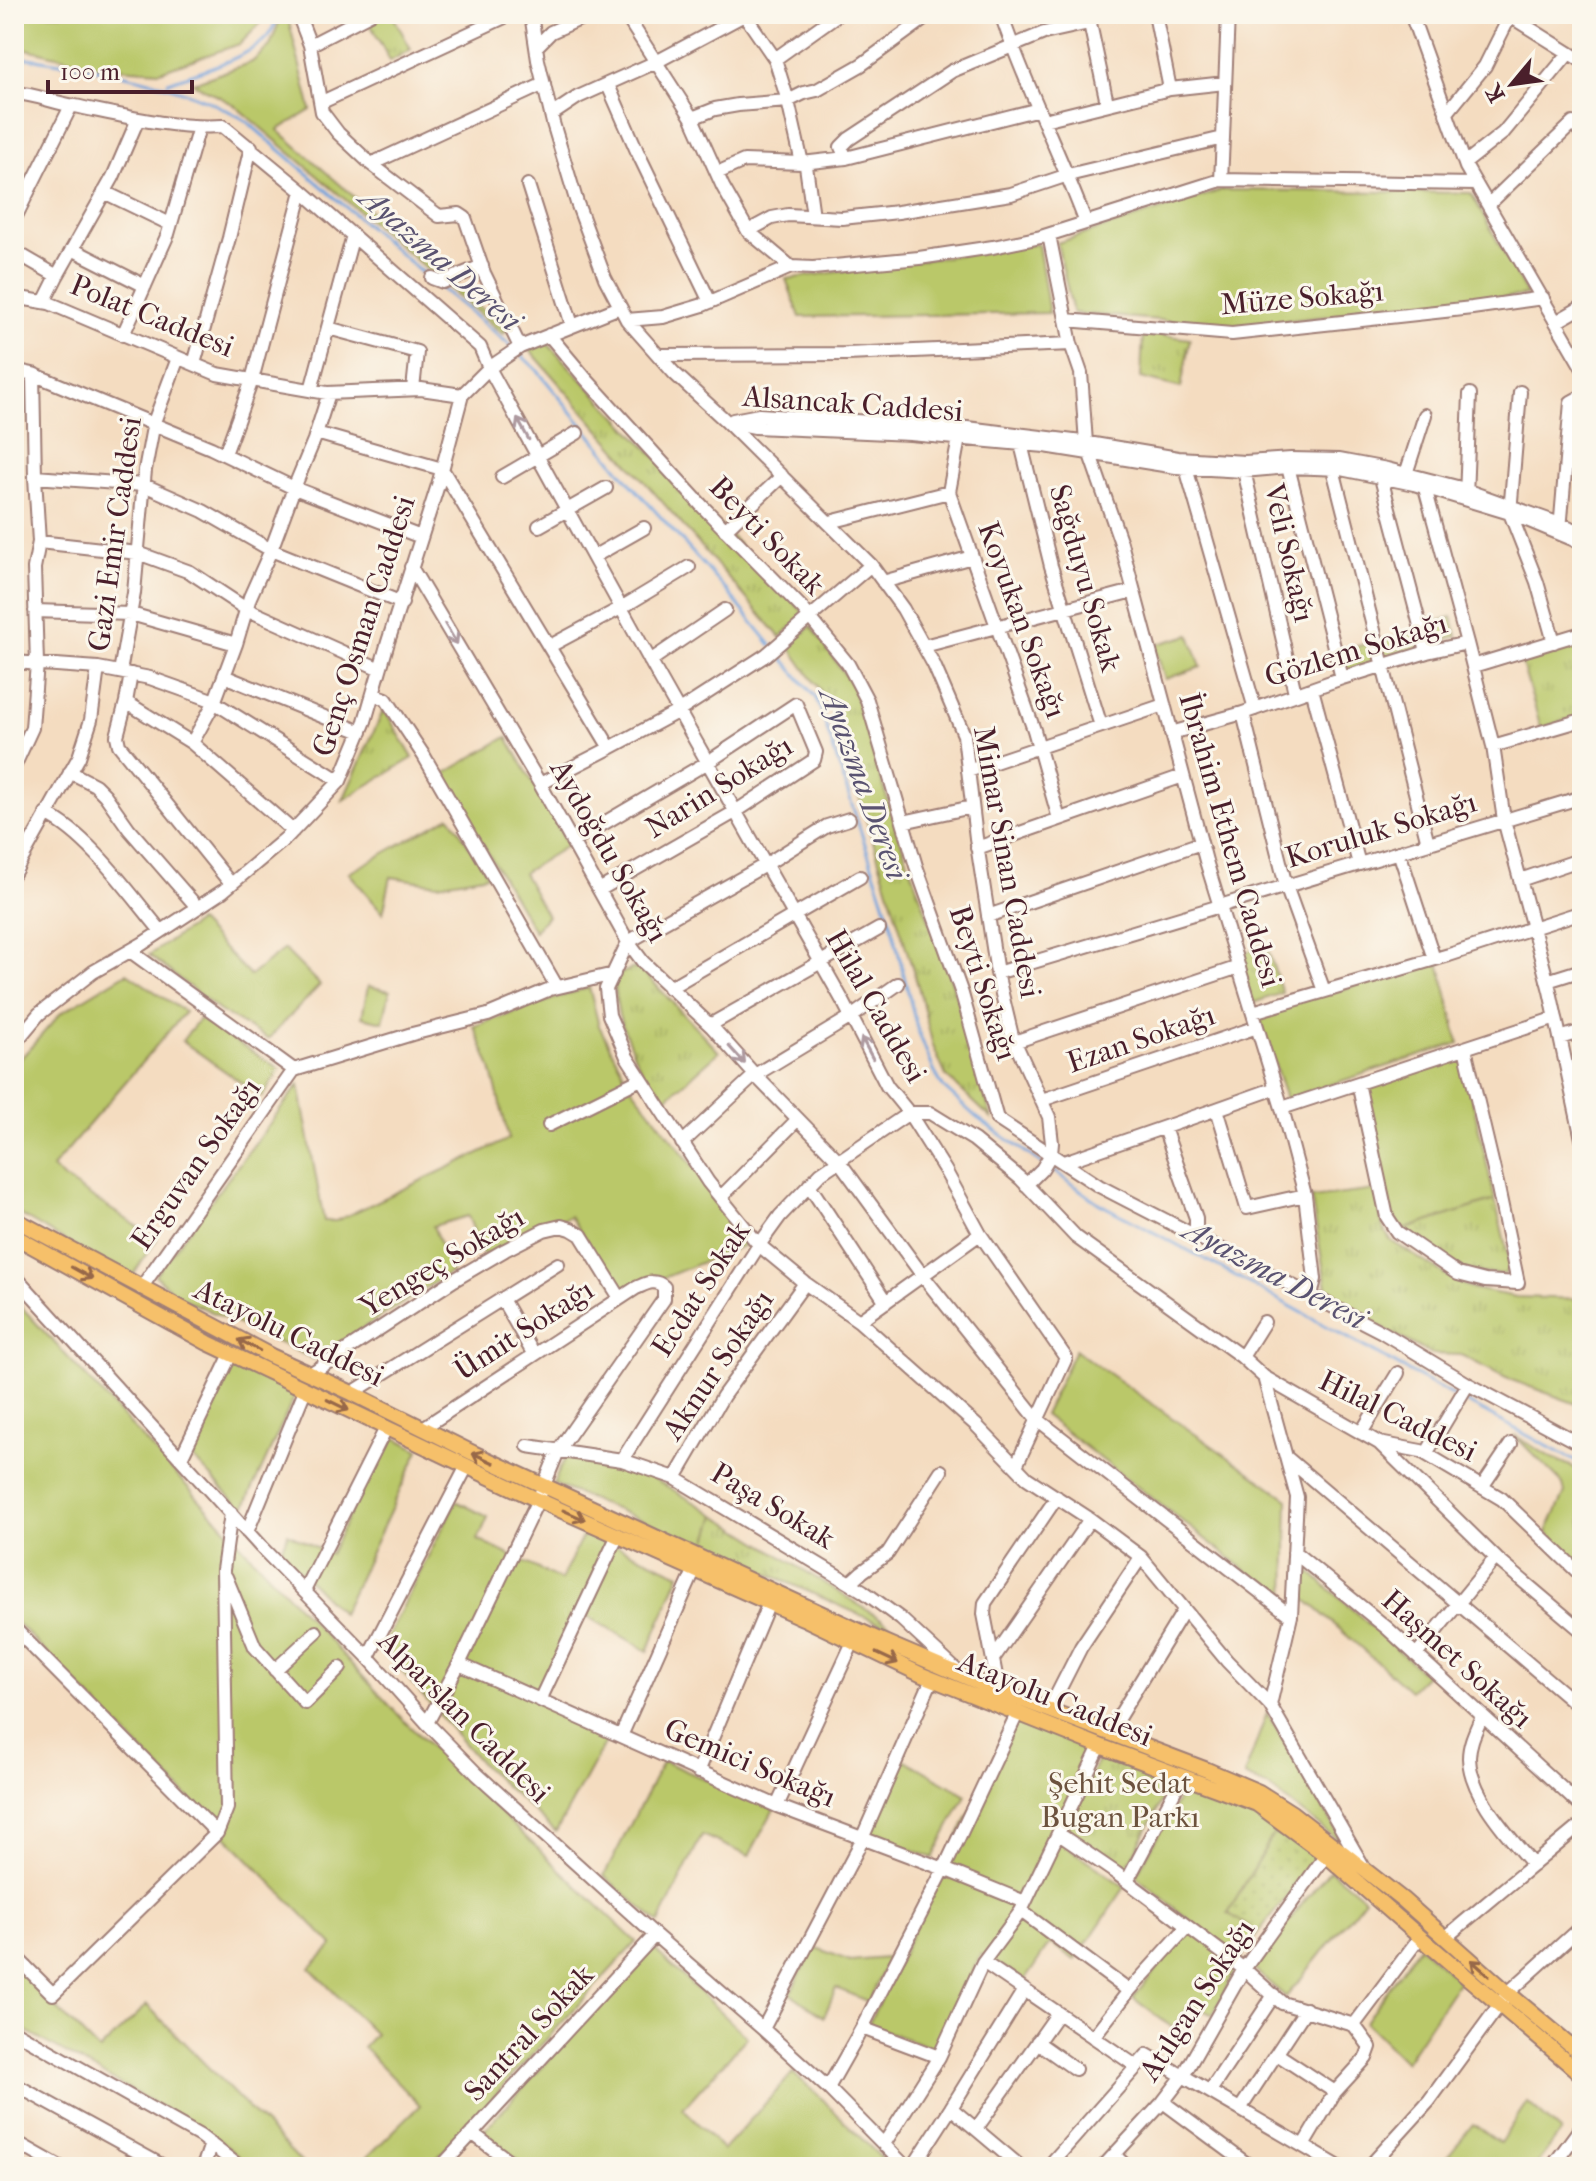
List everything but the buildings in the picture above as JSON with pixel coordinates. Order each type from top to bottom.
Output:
[{"type":"main road","name":"Atayolu Caddesi","points":[[14,1219],[271,1356],[423,1428],[618,1535],[932,1679],[1257,1804],[1326,1855],[1420,1937],[1582,2055]]},
{"type":"main road","name":"Atayolu Caddesi","points":[[14,1236],[231,1354],[467,1466],[541,1493],[999,1691],[1259,1792],[1292,1813],[1445,1938],[1582,2075]]},
{"type":"street","points":[[298,14],[310,45],[322,112],[338,133],[371,164],[439,216],[459,214],[465,218],[515,350]]},
{"type":"street","points":[[310,45],[370,14]]},
{"type":"street","points":[[322,102],[511,14]]},
{"type":"street","name":"Mimar Sinan Caddesi","points":[[531,14],[551,115],[577,203],[605,278],[627,320],[674,373],[871,565],[903,609],[924,646],[964,735],[977,848],[997,973],[1014,1042],[1049,1117],[1052,1143],[1047,1161]]},
{"type":"street","points":[[536,47],[551,32],[591,14]]},
{"type":"street","points":[[625,14],[692,118],[748,231],[791,267]]},
{"type":"street","points":[[551,115],[578,97],[656,62],[745,14],[775,59],[802,163],[806,166],[813,216]]},
{"type":"street","points":[[775,59],[838,14]]},
{"type":"street","points":[[692,118],[715,109],[788,101],[817,90],[861,65],[931,14]]},
{"type":"street","points":[[1001,14],[1086,223]]},
{"type":"street","points":[[1155,14],[1170,89]]},
{"type":"street","points":[[1221,180],[1228,14]]},
{"type":"street","points":[[1411,14],[1465,163],[1556,322],[1578,354],[1582,367]]},
{"type":"street","points":[[1446,114],[1485,66],[1511,15],[1582,61]]},
{"type":"street","points":[[846,158],[841,147],[849,139],[952,71],[1044,33],[1089,19],[1107,103]]},
{"type":"street","points":[[1465,163],[1503,133],[1569,53]]},
{"type":"street","points":[[717,173],[744,161],[802,163],[846,158],[1042,114],[1170,89],[1225,83]]},
{"type":"street","points":[[371,164],[544,84]]},
{"type":"street","points":[[608,85],[710,302]]},
{"type":"street","name":"Hilal Caddesi","points":[[14,93],[26,93],[71,106],[138,119],[199,127],[223,126],[480,347],[650,661],[887,1086],[909,1113],[930,1113],[974,1140],[1026,1185],[1076,1237],[1242,1357],[1264,1377],[1379,1443],[1421,1451],[1502,1499],[1582,1576]]},
{"type":"street","points":[[14,220],[71,106]]},
{"type":"street","points":[[1488,205],[1582,112]]},
{"type":"street","points":[[44,302],[104,192],[138,119]]},
{"type":"street","points":[[1573,123],[1582,135]]},
{"type":"street","points":[[123,335],[170,224],[199,127]]},
{"type":"street","points":[[748,231],[772,218],[788,215],[842,218],[1011,194],[1068,175],[1223,138]]},
{"type":"street","points":[[194,364],[251,147]]},
{"type":"street","points":[[627,320],[663,317],[710,302],[791,267],[813,268],[919,258],[1049,235],[1221,180],[1476,184]]},
{"type":"street","points":[[528,185],[572,325]]},
{"type":"street","points":[[225,454],[252,380],[302,191]]},
{"type":"street","points":[[104,192],[170,224]]},
{"type":"street","points":[[311,390],[353,235]]},
{"type":"street","name":"İbrahim Ethem Caddesi","points":[[1049,235],[1071,344],[1081,373],[1088,448],[1121,543],[1201,843],[1282,1108],[1305,1195],[1315,1279],[1311,1295]]},
{"type":"street","points":[[72,249],[145,286]]},
{"type":"street","points":[[14,251],[57,276]]},
{"type":"street","points":[[432,278],[443,282],[482,266]]},
{"type":"street","name":"Polat Caddesi","points":[[14,297],[44,302],[217,374],[329,393],[413,389],[462,395]]},
{"type":"street","name":"Müze Sokağı","points":[[1066,320],[1232,334],[1543,298]]},
{"type":"street","name":"Genç Osman Caddesi","points":[[14,1044],[39,1014],[93,972],[231,884],[293,831],[340,781],[361,732],[402,603],[462,395],[489,368],[515,350],[620,307]]},
{"type":"street","points":[[1556,322],[1582,307]]},
{"type":"street","points":[[328,328],[417,352],[413,389]]},
{"type":"street","name":"Beyti Sokak","points":[[549,335],[725,530],[810,617],[848,664],[867,700],[897,803]]},
{"type":"street","points":[[658,355],[847,354],[1071,344]]},
{"type":"street","name":"Gazi Emir Caddesi","points":[[178,358],[154,422],[144,485],[131,614],[126,702],[117,736],[119,745],[231,884]]},
{"type":"street","points":[[14,370],[33,374],[154,422],[294,488],[421,537]]},
{"type":"street","points":[[14,767],[32,728],[37,663],[34,568],[39,542],[33,374]]},
{"type":"street","points":[[1520,392],[1511,509],[1554,642]]},
{"type":"street","points":[[192,743],[214,703],[246,609],[329,393]]},
{"type":"street","points":[[1466,495],[1470,394]]},
{"type":"street","points":[[1560,529],[1571,402],[1582,396]]},
{"type":"street","name":"Alsancak Caddesi","points":[[726,421],[759,415],[967,428],[1186,468],[1333,469],[1466,495]]},
{"type":"street","points":[[1406,474],[1425,415]]},
{"type":"street","name":"Alsancak Caddesi","points":[[726,421],[755,427],[910,434],[1088,448],[1243,467],[1291,459],[1339,460],[1406,474],[1511,509],[1560,529],[1582,543]]},
{"type":"street","points":[[316,433],[442,469],[610,748]]},
{"type":"street","points":[[502,477],[577,433]]},
{"type":"street","name":"Koyukan Sokağı","points":[[959,438],[949,492],[1039,746],[1059,819]]},
{"type":"street","name":"Sağduyu Sokak","points":[[1021,444],[1051,566],[1101,726]]},
{"type":"street","name":"Veli Sokağı","points":[[1243,467],[1295,693]]},
{"type":"street","points":[[1288,467],[1342,678]]},
{"type":"street","points":[[1186,468],[1249,711],[1286,886],[1324,991]]},
{"type":"street","points":[[1333,469],[1428,843]]},
{"type":"street","points":[[725,530],[782,476]]},
{"type":"street","points":[[35,477],[144,485],[203,511],[271,550],[402,603]]},
{"type":"street","points":[[1381,478],[1427,652]]},
{"type":"street","points":[[539,526],[606,488]]},
{"type":"street","name":"Gözlem Sokağı","points":[[1171,733],[1249,711],[1295,693],[1427,652],[1467,643],[1425,488]]},
{"type":"street","points":[[830,522],[949,492]]},
{"type":"street","points":[[593,557],[644,528]]},
{"type":"street","name":"Alsancak Caddesi","points":[[1560,529],[1582,532]]},
{"type":"street","points":[[39,542],[138,553],[190,572],[246,609],[380,669]]},
{"type":"street","points":[[883,582],[972,557]]},
{"type":"street","points":[[540,784],[679,711],[766,655],[871,565]]},
{"type":"street","name":"Aydoğdu Sokağı","points":[[411,567],[540,784],[628,942],[643,962],[710,1025],[839,1161],[923,1276],[1037,1419],[1291,1616]]},
{"type":"street","points":[[550,646],[689,567]]},
{"type":"street","points":[[924,646],[1133,591]]},
{"type":"street","points":[[650,661],[725,610]]},
{"type":"street","points":[[35,611],[131,614],[236,644]]},
{"type":"street","points":[[1473,666],[1582,633]]},
{"type":"street","points":[[1467,643],[1493,746],[1504,820],[1547,981],[1579,1112],[1582,1139]]},
{"type":"street","points":[[14,662],[98,668],[150,678],[214,703],[340,781]]},
{"type":"street","points":[[14,873],[79,757],[91,720],[98,668]]},
{"type":"street","points":[[224,676],[361,732]]},
{"type":"street","points":[[1312,689],[1359,864]]},
{"type":"street","points":[[373,694],[386,699],[424,756],[557,987]]},
{"type":"street","points":[[126,702],[192,743],[293,831]]},
{"type":"street","name":"Narin Sokağı","points":[[599,890],[791,777],[816,758],[816,752],[796,704],[708,762]]},
{"type":"street","points":[[968,771],[1164,705]]},
{"type":"street","points":[[1493,746],[1582,720]]},
{"type":"street","points":[[572,842],[708,762]]},
{"type":"street","points":[[70,772],[95,785],[105,795],[129,829],[197,907]]},
{"type":"street","points":[[977,848],[1183,776]]},
{"type":"street","name":"Koruluk Sokağı","points":[[997,973],[1582,797]]},
{"type":"street","name":"Beyti Sokağı","points":[[897,803],[962,994],[997,1119],[1047,1161],[1064,1162],[1099,1186],[1382,1332],[1462,1394],[1582,1445]]},
{"type":"street","points":[[903,822],[972,807]]},
{"type":"street","points":[[46,814],[59,820],[98,856],[161,931]]},
{"type":"street","points":[[849,819],[827,826],[765,865],[628,942],[606,989],[609,1015],[627,1057],[682,1143],[759,1245],[805,1283],[859,1321],[976,1425],[1027,1478],[1141,1557],[1227,1661],[1270,1705],[1365,1871],[1365,1889]]},
{"type":"street","points":[[988,916],[1201,843]]},
{"type":"street","points":[[1399,852],[1434,959]]},
{"type":"street","points":[[1520,880],[1582,859]]},
{"type":"street","points":[[669,988],[860,877]]},
{"type":"street","points":[[1253,1012],[1582,912]]},
{"type":"street","points":[[710,1025],[879,929]]},
{"type":"street","points":[[130,951],[294,1070],[412,1034],[488,1015],[557,987],[614,974]]},
{"type":"street","points":[[1014,1042],[1239,967]]},
{"type":"street","points":[[1547,981],[1582,970]]},
{"type":"street","points":[[682,1143],[755,1075],[851,1017],[898,984]]},
{"type":"street","points":[[1282,1108],[1556,1018]]},
{"type":"street","name":"Ezan Sokağı","points":[[1042,1100],[1257,1027]]},
{"type":"street","points":[[1560,1038],[1582,1031]]},
{"type":"street","points":[[1358,1083],[1387,1217],[1397,1232],[1458,1274],[1485,1281],[1518,1283],[1465,1048]]},
{"type":"street","name":"Erguvan Sokağı","points":[[141,1288],[294,1070]]},
{"type":"street","points":[[549,1125],[641,1079]]},
{"type":"street","points":[[1064,1162],[1276,1088]]},
{"type":"street","points":[[1217,1109],[1247,1208],[1305,1195]]},
{"type":"street","points":[[909,1113],[980,1234],[1066,1358],[1016,1466]]},
{"type":"street","name":"Ecdat Sokak","points":[[622,1460],[780,1216],[821,1173],[909,1113]]},
{"type":"street","points":[[721,1197],[798,1119]]},
{"type":"street","points":[[1164,1128],[1196,1218],[1196,1235]]},
{"type":"street","points":[[1026,1185],[1047,1161]]},
{"type":"street","points":[[809,1185],[886,1302]]},
{"type":"street","name":"Yengeç Sokağı","points":[[310,1374],[454,1280],[544,1230],[561,1226],[581,1235],[620,1298]]},
{"type":"street","points":[[859,1321],[980,1234]]},
{"type":"street","points":[[352,1393],[558,1264]]},
{"type":"street","name":"Alparslan Caddesi","points":[[14,1275],[247,1532],[477,1774],[828,2088],[906,2167]]},
{"type":"street","name":"Ümit Sokağı","points":[[423,1428],[620,1298],[636,1288],[656,1282],[664,1287],[664,1299],[558,1451]]},
{"type":"street","name":"Aknur Sokağı","points":[[675,1478],[723,1396],[805,1283]]},
{"type":"street","points":[[502,1299],[534,1355]]},
{"type":"street","points":[[1242,1357],[1264,1322]]},
{"type":"street","points":[[181,1458],[231,1354]]},
{"type":"street","points":[[1361,1433],[1398,1373]]},
{"type":"street","points":[[1264,1377],[1297,1497],[1291,1616],[1270,1705]]},
{"type":"street","points":[[247,1532],[305,1390]]},
{"type":"street","points":[[1426,1454],[1462,1394]]},
{"type":"street","points":[[304,1591],[386,1428]]},
{"type":"street","points":[[1379,1443],[1497,1559],[1582,1631]]},
{"type":"street","points":[[1482,1487],[1511,1444]]},
{"type":"street","name":"Paşa Sokak","points":[[528,1446],[622,1460],[675,1478],[850,1583],[901,1619],[961,1675]]},
{"type":"street","points":[[427,1723],[459,1664],[558,1451]]},
{"type":"street","points":[[1286,1457],[1582,1709]]},
{"type":"street","points":[[368,1657],[467,1466]]},
{"type":"street","points":[[850,1583],[888,1553],[941,1471]]},
{"type":"street","points":[[999,1691],[984,1614],[985,1603],[1057,1497]]},
{"type":"street","points":[[14,1955],[53,1994],[217,1833],[227,1808],[223,1570],[231,1513]]},
{"type":"street","points":[[993,1659],[1090,1519]]},
{"type":"street","points":[[540,1700],[618,1535]]},
{"type":"street","name":"Haşmet Sokağı","points":[[1294,1552],[1387,1628],[1582,1807]]},
{"type":"street","points":[[1049,1710],[1081,1647],[1141,1557]]},
{"type":"street","points":[[1416,1655],[1457,1602],[1497,1559]]},
{"type":"street","points":[[621,1736],[695,1569]]},
{"type":"street","points":[[223,1570],[255,1647],[305,1703],[340,1668]]},
{"type":"street","points":[[698,1772],[769,1603]]},
{"type":"street","points":[[1109,1733],[1184,1610]]},
{"type":"street","points":[[14,1628],[217,1833]]},
{"type":"street","points":[[275,1670],[316,1632]]},
{"type":"street","points":[[777,1806],[853,1642]]},
{"type":"street","name":"Gemici Sokağı","points":[[459,1664],[698,1772],[777,1806],[944,1869],[1023,1907],[1129,1991]]},
{"type":"street","points":[[763,2029],[862,1837],[932,1679]]},
{"type":"street","points":[[828,2088],[944,1869],[1017,1714]]},
{"type":"street","points":[[1482,1716],[1471,1742],[1469,1760],[1476,1786],[1494,1818],[1533,1865]]},
{"type":"street","points":[[884,2144],[939,2057],[983,1962],[1023,1907],[1100,1746]]},
{"type":"street","points":[[1127,1881],[1182,1777]]},
{"type":"street","points":[[1445,1938],[1582,1824]]},
{"type":"street","points":[[1059,1834],[1244,1969],[1282,2003],[1354,2025],[1370,2047],[1366,2058],[1335,2092],[1303,2146]]},
{"type":"street","name":"Atılgan Sokağı","points":[[1103,2167],[1183,2076],[1244,1969],[1326,1855]]},
{"type":"street","points":[[1369,2167],[1429,2101],[1504,1999],[1582,1926]]},
{"type":"street","points":[[1093,2037],[1129,1991],[1187,1927]]},
{"type":"street","name":"Santral Sokak","points":[[441,2167],[655,1935]]},
{"type":"street","points":[[1354,2025],[1420,1937]]},
{"type":"street","points":[[983,1962],[1136,2066]]},
{"type":"street","points":[[913,2167],[1024,1990]]},
{"type":"street","points":[[1210,2091],[1274,1995]]},
{"type":"street","points":[[1240,2109],[1306,2009]]},
{"type":"street","points":[[976,2129],[1058,2013]]},
{"type":"street","points":[[862,2028],[939,2057]]},
{"type":"street","points":[[14,2031],[211,2144],[240,2167]]},
{"type":"street","points":[[1037,2042],[1075,2069]]},
{"type":"street","points":[[1277,2054],[1335,2092]]},
{"type":"street","points":[[1048,2167],[1147,2055],[1330,2165]]},
{"type":"street","points":[[14,2084],[165,2167]]},
{"type":"street","points":[[1163,2102],[1251,2167]]},
{"type":"street","points":[[951,2108],[1021,2167]]},
{"type":"street","points":[[1552,2167],[1582,2126]]},
{"type":"street","points":[[472,2133],[517,2167]]},
{"type":"street","points":[[14,2141],[60,2167]]},
{"type":"street","points":[[203,2167],[211,2144]]},
{"type":"street","points":[[1114,2155],[1127,2167]]},
{"type":"green space","points":[[14,14],[264,14],[260,24],[240,44],[160,71],[103,67],[14,46]]},
{"type":"green space","points":[[282,14],[287,14],[311,110],[278,130],[507,331],[503,334],[233,104],[193,83],[252,62],[270,46]]},
{"type":"green space","points":[[375,14],[392,14],[411,49],[390,61],[367,18]]},
{"type":"green space","points":[[1222,190],[1471,193],[1527,295],[1233,326],[1073,313],[1057,243]]},
{"type":"green space","points":[[1038,244],[1049,313],[800,317],[786,279]]},
{"type":"green space","points":[[1143,332],[1190,339],[1181,388],[1141,378]]},
{"type":"green space","points":[[546,342],[806,615],[780,637],[530,350]]},
{"type":"green space","points":[[1452,617],[1457,636],[1429,644],[1423,625]]},
{"type":"green space","points":[[811,626],[852,685],[899,837],[952,983],[992,1119],[946,1076],[933,1046],[918,986],[831,706],[789,646]]},
{"type":"green space","points":[[1415,632],[1420,649],[1385,658],[1380,641]]},
{"type":"green space","points":[[1190,635],[1201,667],[1165,679],[1154,645]]},
{"type":"green space","points":[[1582,638],[1582,715],[1541,728],[1520,657]]},
{"type":"green space","points":[[1369,643],[1374,663],[1344,671],[1339,651]]},
{"type":"green space","points":[[384,709],[413,758],[343,800]]},
{"type":"green space","points":[[507,737],[568,845],[523,873],[547,916],[534,931],[442,775]]},
{"type":"green space","points":[[450,816],[488,875],[438,884],[391,877],[383,913],[349,873]]},
{"type":"green space","points":[[198,922],[250,976],[284,949],[320,985],[268,1039],[220,1011],[149,955]]},
{"type":"green space","points":[[1266,944],[1282,993],[1253,1003],[1237,956]]},
{"type":"green space","points":[[1439,962],[1459,1043],[1286,1099],[1258,1013]]},
{"type":"green space","points":[[639,967],[719,1052],[660,1104],[634,1055],[619,1016],[614,987],[618,975]]},
{"type":"green space","points":[[127,973],[185,1012],[52,1168],[157,1239],[130,1279],[14,1211],[14,1066],[61,1013]]},
{"type":"green space","points":[[368,986],[390,991],[383,1022],[362,1017]]},
{"type":"green space","points":[[589,987],[599,1026],[630,1085],[752,1242],[621,1295],[570,1216],[483,1255],[468,1216],[433,1226],[451,1272],[314,1359],[177,1296],[155,1275],[299,1085],[324,1221],[336,1221],[509,1139],[491,1068],[474,1026]]},
{"type":"green space","points":[[199,1019],[280,1069],[262,1097],[182,1041]]},
{"type":"green space","points":[[1462,1054],[1495,1200],[1403,1230],[1393,1218],[1365,1089]]},
{"type":"green space","points":[[1375,1190],[1383,1228],[1391,1241],[1459,1283],[1516,1297],[1582,1299],[1582,1406],[1506,1378],[1461,1355],[1431,1354],[1329,1299],[1311,1198]]},
{"type":"green space","points":[[1495,1200],[1510,1264],[1505,1274],[1469,1273],[1403,1230]]},
{"type":"green space","points":[[14,1299],[404,1721],[636,1942],[429,2167],[357,2167],[420,2105],[363,2047],[375,2034],[310,1968],[333,1945],[14,1620]]},
{"type":"green space","points":[[1075,1350],[1288,1499],[1286,1601],[1044,1415]]},
{"type":"green space","points":[[231,1364],[297,1391],[243,1510],[189,1454]]},
{"type":"green space","points":[[388,1434],[419,1450],[342,1614],[280,1551],[288,1533],[330,1554]]},
{"type":"green space","points":[[1514,1435],[1552,1458],[1582,1471],[1582,1557],[1576,1559],[1547,1532],[1565,1493],[1563,1484]]},
{"type":"green space","points":[[566,1456],[639,1470],[716,1515],[706,1546],[553,1484]]},
{"type":"green space","points":[[456,1501],[488,1517],[478,1540],[561,1580],[585,1531],[680,1574],[648,1651],[578,1611],[535,1702],[609,1735],[556,1832],[483,1766],[382,1648]]},
{"type":"green space","points":[[716,1515],[910,1637],[706,1546]]},
{"type":"green space","points":[[1300,1563],[1426,1675],[1410,1691],[1303,1597]]},
{"type":"green space","points":[[1267,1713],[1345,1845],[1268,1787],[1244,1776]]},
{"type":"green space","points":[[1014,1720],[1092,1750],[1052,1836],[1125,1887],[1075,1960],[1050,1943],[1025,1980],[981,1954],[936,2049],[868,2025]]},
{"type":"green space","name":"Şehit Sedat Bugan Parkı","points":[[1101,1753],[1173,1780],[1124,1872],[1065,1831]]},
{"type":"green space","points":[[904,1759],[966,1795],[933,1858],[869,1833]]},
{"type":"green space","points":[[663,1761],[774,1809],[749,1856],[702,1835],[659,1923],[604,1876]]},
{"type":"green space","points":[[1185,1786],[1246,1806],[1277,1828],[1229,1912],[1258,1933],[1241,1958],[1213,2015],[1190,2004],[1173,2028],[1133,1998],[1194,1924],[1136,1876]]},
{"type":"green space","points":[[1277,1828],[1317,1858],[1258,1933],[1228,1913]]},
{"type":"green space","points":[[1330,1870],[1365,1899],[1286,1997],[1251,1967]]},
{"type":"green space","points":[[1419,1946],[1459,1981],[1405,2062],[1365,2022]]},
{"type":"green space","points":[[652,1947],[747,2037],[683,2108],[723,2150],[793,2073],[890,2167],[526,2167],[482,2133]]},
{"type":"green space","points":[[814,1947],[850,1961],[888,1958],[869,2002],[836,1988],[824,2017],[790,1993]]},
{"type":"green space","points":[[14,1965],[99,2051],[147,2005],[306,2167],[251,2167],[219,2140],[14,2024]]},
{"type":"green space","points":[[1527,2102],[1561,2132],[1534,2167],[1439,2167],[1473,2124],[1500,2143]]},
{"type":"waterway","points":[[168,82],[247,52],[267,37],[279,14]]},
{"type":"waterway","name":"Ayazma Deresi","points":[[14,56],[104,70],[162,84],[245,120],[428,278]]},
{"type":"waterway","name":"Ayazma Deresi","points":[[437,285],[511,346]]},
{"type":"waterway","name":"Ayazma Deresi","points":[[520,354],[537,370],[771,645]]},
{"type":"waterway","name":"Ayazma Deresi","points":[[776,650],[815,697],[820,708],[891,923],[917,1028],[934,1071],[943,1087],[976,1117],[1041,1163]]},
{"type":"waterway","name":"Ayazma Deresi","points":[[1048,1167],[1100,1204],[1455,1397]]},
{"type":"waterway","name":"Ayazma Deresi","points":[[1462,1400],[1582,1465]]}]
